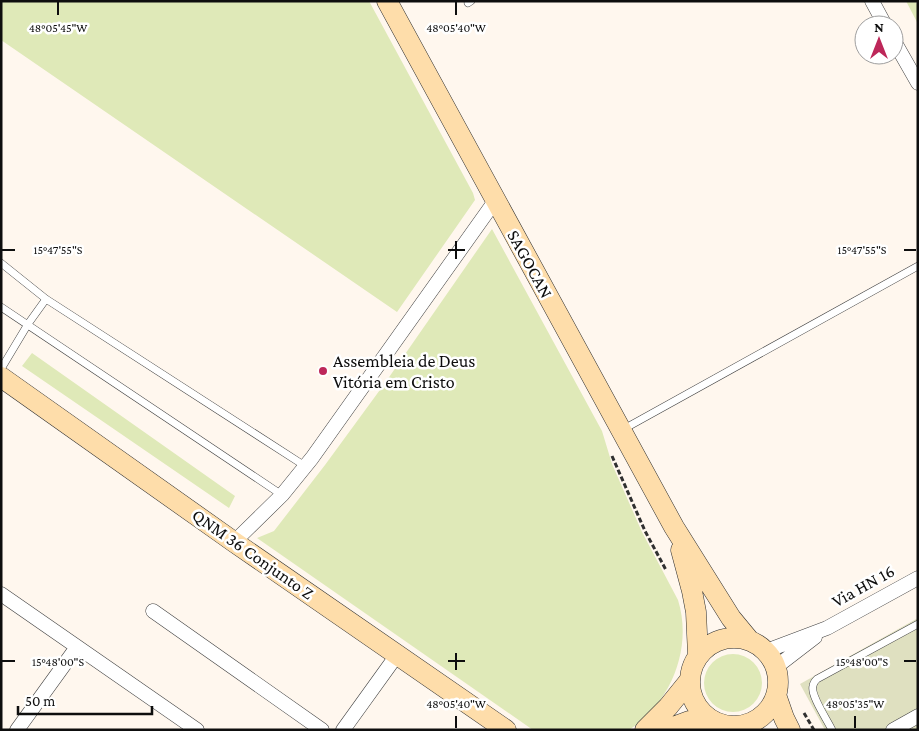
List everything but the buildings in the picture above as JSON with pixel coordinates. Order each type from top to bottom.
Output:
[{"type":"street","name":"SAGOCAN","points":[[387,1],[674,527],[731,618],[764,653]]},
{"type":"street","points":[[872,1],[880,15]]},
{"type":"street","points":[[904,54],[913,66],[918,83]]},
{"type":"street","points":[[234,542],[282,495],[305,466],[495,201]]},
{"type":"street","name":"QNM 36 Conjunto Z","points":[[1,377],[234,542],[506,730]]},
{"type":"street","name":"SAGOCAN","points":[[674,527],[696,612],[698,655]]},
{"type":"street","name":"Via HN 16","points":[[764,653],[827,628],[918,578]]},
{"type":"street","points":[[1,594],[197,730]]},
{"type":"street","points":[[153,611],[322,730]]},
{"type":"street","name":"Via HN 16","points":[[764,653],[827,628]]},
{"type":"street","points":[[665,730],[689,720],[724,726],[742,726],[765,714],[773,704],[778,682],[764,653],[731,638],[713,643],[698,655],[690,672],[689,681],[690,691],[697,708],[724,726]]},
{"type":"street","points":[[23,728],[77,647]]},
{"type":"street","points":[[343,730],[398,655]]},
{"type":"street","points":[[645,730],[668,708],[689,681]]},
{"type":"street","points":[[776,695],[790,730]]},
{"type":"street","points":[[893,730],[918,716]]},
{"type":"lane","points":[[1,263],[46,300],[305,466]]},
{"type":"lane","points":[[622,430],[918,266]]},
{"type":"lane","points":[[1,369],[28,324],[46,300]]},
{"type":"lane","points":[[1,307],[282,495]]},
{"type":"lane","points":[[832,730],[814,696],[812,687],[817,679],[918,624]]},
{"type":"path","points":[[610,447],[613,464],[668,574]]},
{"type":"path","points":[[613,464],[635,454]]},
{"type":"green space","points":[[1,1],[369,1],[473,193],[475,200],[397,312],[1,40]]},
{"type":"green space","points":[[906,1],[915,1],[918,6],[918,24]]},
{"type":"green space","points":[[492,229],[602,431],[612,464],[642,532],[678,600],[682,618],[683,637],[675,673],[667,690],[656,705],[644,719],[629,730],[533,730],[257,538],[274,531],[325,465],[385,383]]},
{"type":"green space","points":[[32,353],[235,496],[229,508],[22,366]]},
{"type":"green space","points":[[918,618],[918,730],[825,730],[800,684]]},
{"type":"green space","points":[[733,654],[749,659],[757,667],[762,683],[757,699],[749,707],[733,712],[717,707],[709,699],[704,683],[709,667],[717,659]]},
{"type":"place","name":"Assembleia de Deus Vitória em Cristo","points":[[323,371]]}]
